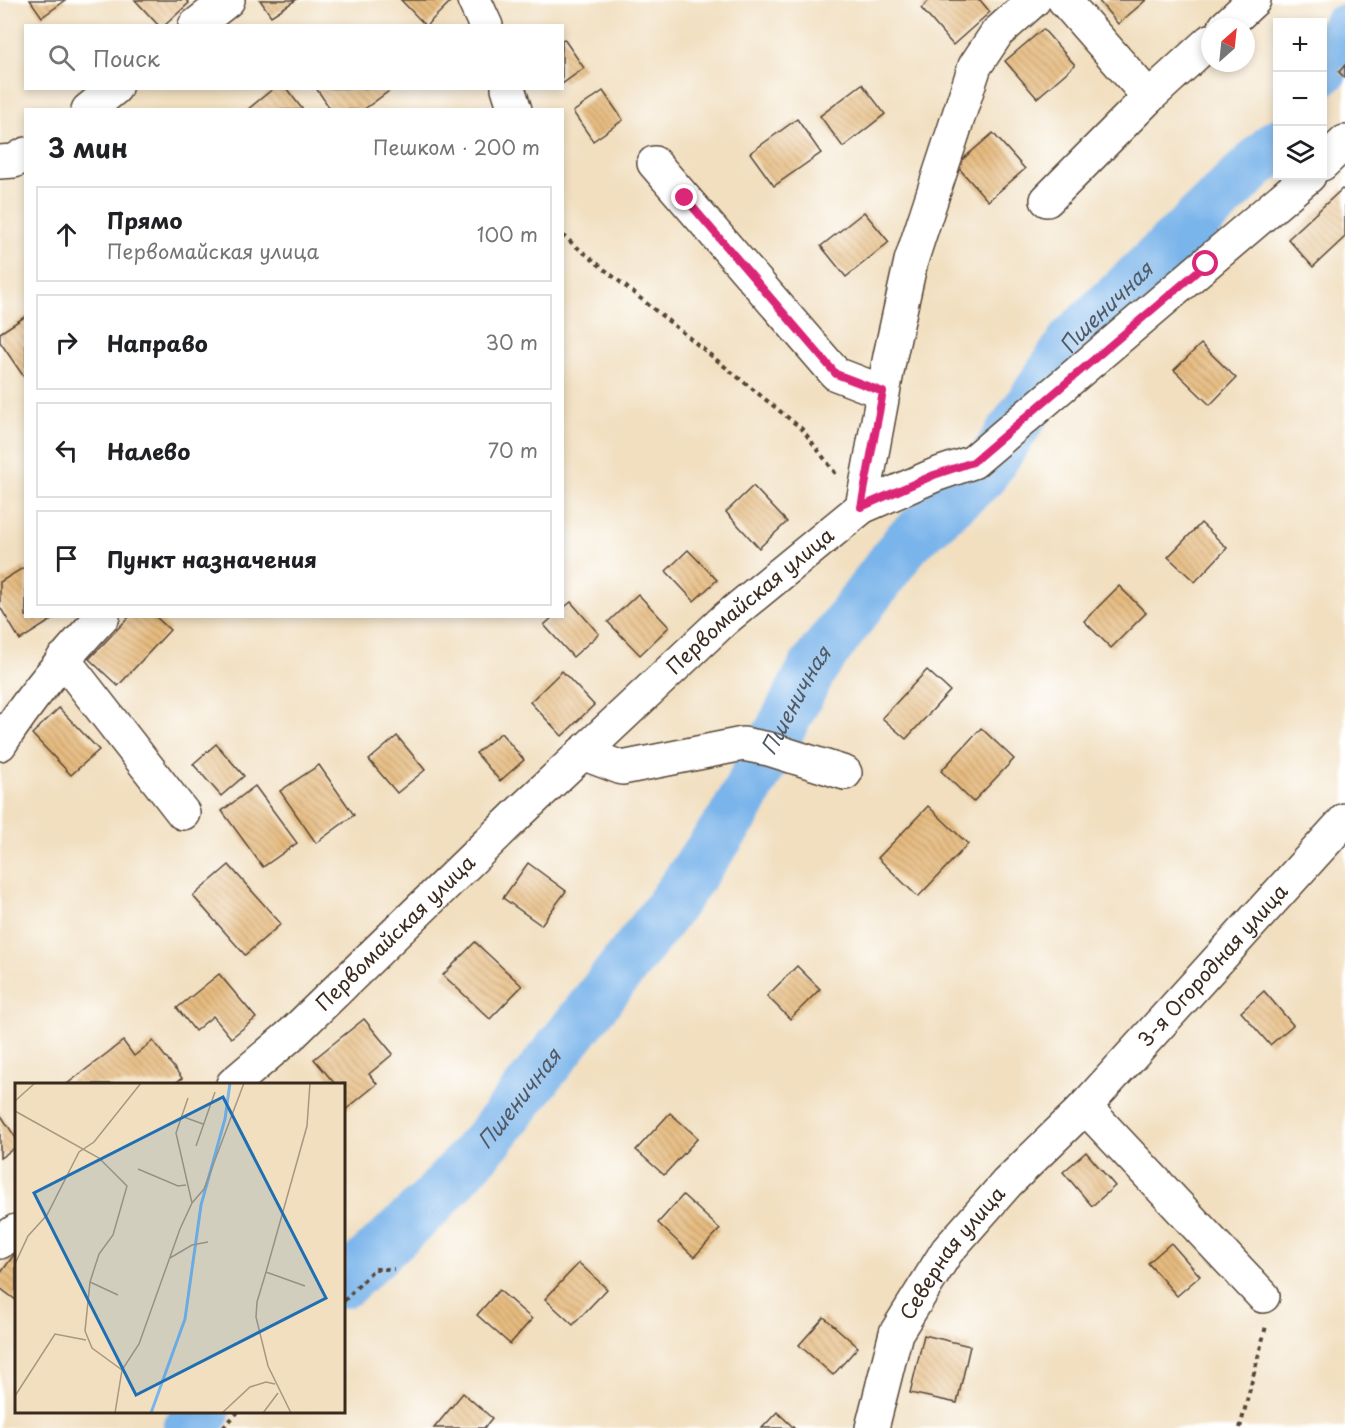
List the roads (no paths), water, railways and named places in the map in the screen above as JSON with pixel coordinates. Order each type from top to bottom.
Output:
[{"type":"street","points":[[198,24],[228,0]]},
{"type":"street","points":[[474,0],[485,24]]},
{"type":"street","points":[[861,507],[911,261],[975,66],[997,33],[1034,0]]},
{"type":"street","points":[[1064,0],[1149,97]]},
{"type":"street","points":[[1235,18],[1254,0]]},
{"type":"street","points":[[1047,200],[1149,97],[1201,49]]},
{"type":"street","points":[[90,108],[113,90]]},
{"type":"street","points":[[509,90],[514,108]]},
{"type":"street","points":[[1327,160],[1345,142]]},
{"type":"street","points":[[0,162],[14,161],[24,155]]},
{"type":"street","points":[[654,163],[836,374],[883,392]]},
{"type":"street","name":"Первомайская улица","points":[[234,1083],[293,1033],[582,753],[724,620],[861,507],[934,475],[973,462],[1304,180]]},
{"type":"street","points":[[0,744],[17,718],[63,659],[101,618]]},
{"type":"street","points":[[63,659],[183,813]]},
{"type":"street","points":[[582,753],[622,768],[743,744],[844,773]]},
{"type":"street","name":"3-я Огородная улица","points":[[1084,1108],[1345,820]]},
{"type":"street","points":[[1084,1108],[1263,1296]]},
{"type":"street","name":"Северная улица","points":[[872,1428],[896,1333],[947,1251],[1007,1183],[1084,1108]]},
{"type":"street","points":[[0,1242],[15,1232]]},
{"type":"waterway","name":"Пшеничная","points":[[1327,62],[1345,29]]},
{"type":"waterway","name":"Пшеничная","points":[[345,1282],[432,1202],[491,1136],[659,921],[734,816],[814,666],[907,542],[982,476],[1073,340],[1273,148]]},
{"type":"waterway","name":"Пшеничная","points":[[188,1428],[204,1413]]}]
